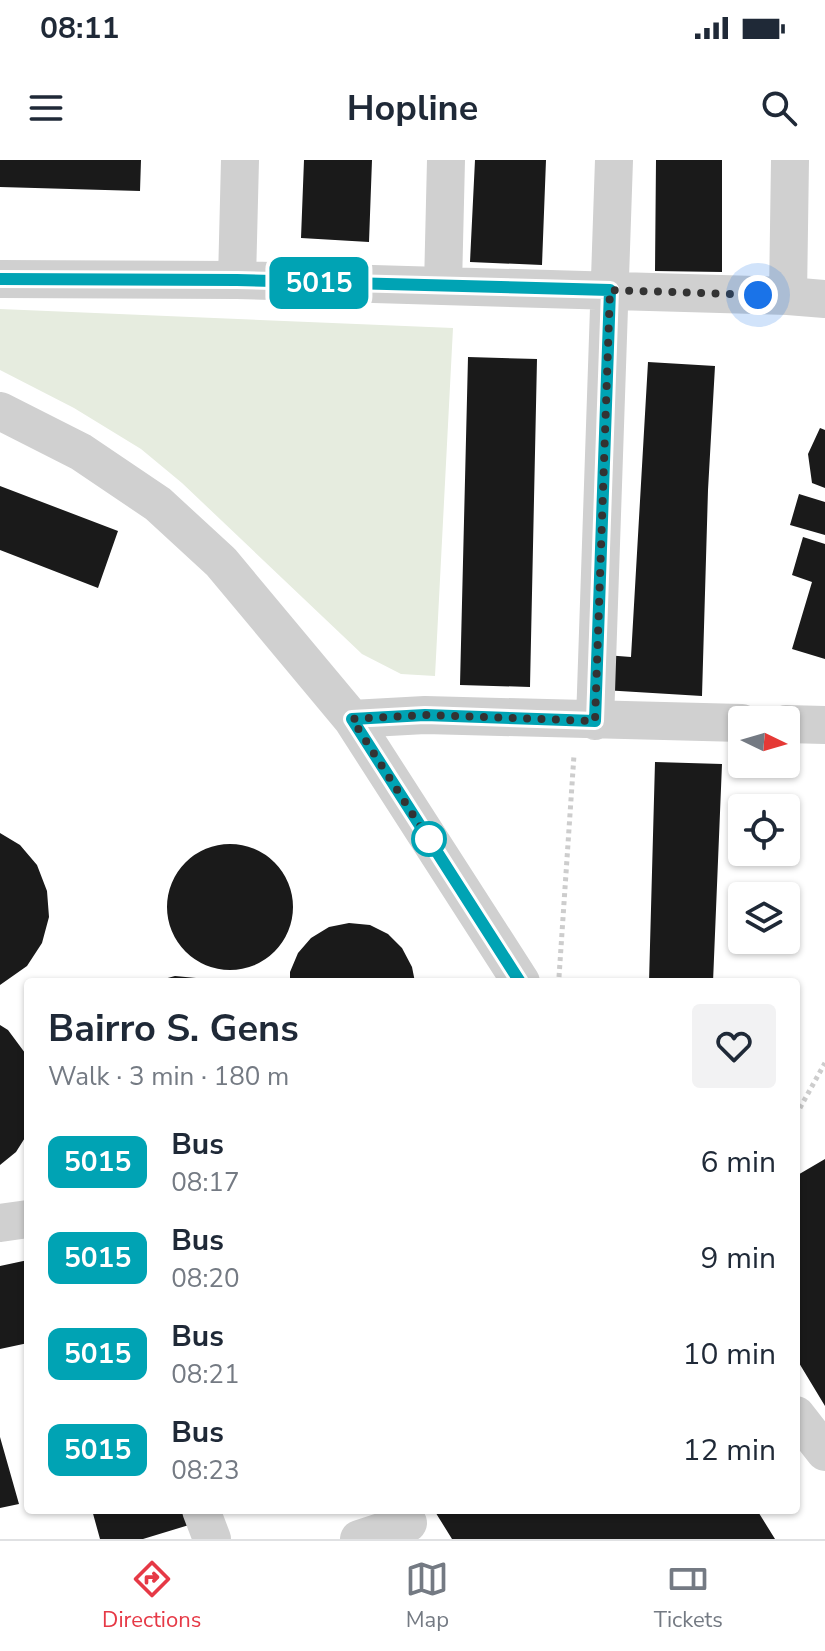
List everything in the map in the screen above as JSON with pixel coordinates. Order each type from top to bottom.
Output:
[{"type":"street","points":[[237,280],[240,160]]},
{"type":"street","points":[[443,286],[446,160]]},
{"type":"street","points":[[585,720],[610,290],[614,160]]},
{"type":"street","points":[[0,279],[237,280],[806,298],[790,160]]},
{"type":"street","points":[[0,411],[81,452],[158,504],[221,562],[352,719],[518,978]]},
{"type":"street","points":[[352,719],[425,715],[728,723]]},
{"type":"street","points":[[800,724],[825,725]]},
{"type":"street","points":[[0,1223],[24,1220]]},
{"type":"street","points":[[800,1420],[825,1452]]},
{"type":"street","points":[[203,1514],[212,1539]]},
{"type":"street","points":[[359,1539],[408,1523],[403,1514]]},
{"type":"path","points":[[559,978],[585,720]]},
{"type":"path","points":[[800,1108],[825,1063]]},
{"type":"shaded area","points":[[0,309],[453,328],[435,676],[401,674],[362,654],[182,483],[141,449],[74,408],[0,370]]},
{"type":"building","points":[[0,160],[141,160],[140,191],[0,187]]},
{"type":"building","points":[[304,160],[372,160],[369,242],[301,238]]},
{"type":"building","points":[[475,160],[546,160],[542,265],[470,262]]},
{"type":"building","points":[[656,160],[722,160],[722,272],[655,271]]},
{"type":"building","points":[[468,357],[537,359],[530,687],[460,685]]},
{"type":"building","points":[[648,362],[715,366],[702,696],[603,690],[605,655],[631,657]]},
{"type":"building","points":[[820,428],[825,430],[825,488],[812,483],[808,454]]},
{"type":"building","points":[[0,486],[118,531],[98,588],[0,550]]},
{"type":"building","points":[[799,494],[825,502],[825,535],[790,525]]},
{"type":"building","points":[[803,537],[825,544],[825,659],[792,649],[812,582],[792,575]]},
{"type":"building","points":[[655,762],[722,764],[713,978],[649,978]]},
{"type":"building","points":[[0,833],[20,845],[37,865],[47,891],[49,917],[42,943],[27,966],[0,985]]},
{"type":"building","points":[[230,844],[254,849],[274,863],[288,883],[293,907],[288,931],[274,951],[254,965],[230,970],[206,965],[186,951],[172,931],[167,907],[172,883],[186,863],[206,849]]},
{"type":"building","points":[[349,923],[370,925],[388,934],[402,948],[414,978],[290,978],[298,953],[311,938],[329,927]]},
{"type":"building","points":[[0,1025],[8,1030],[24,1052],[24,1139],[16,1152],[0,1165]]},
{"type":"building","points":[[825,1159],[825,1406],[800,1365],[800,1174]]},
{"type":"building","points":[[24,1261],[24,1344],[0,1349],[0,1266]]},
{"type":"building","points":[[0,1437],[19,1504],[0,1508]]},
{"type":"building","points":[[93,1514],[185,1514],[189,1525],[143,1539],[100,1539]]},
{"type":"building","points":[[436,1514],[759,1514],[775,1539],[452,1539]]},
{"type":"bus line","name":"5015","points":[[0,279],[237,280],[610,290],[595,721],[425,715],[352,719],[517,978]]},
{"type":"route","points":[[429,839],[436,851],[352,719],[425,715],[595,721],[610,290],[758,295]]}]
